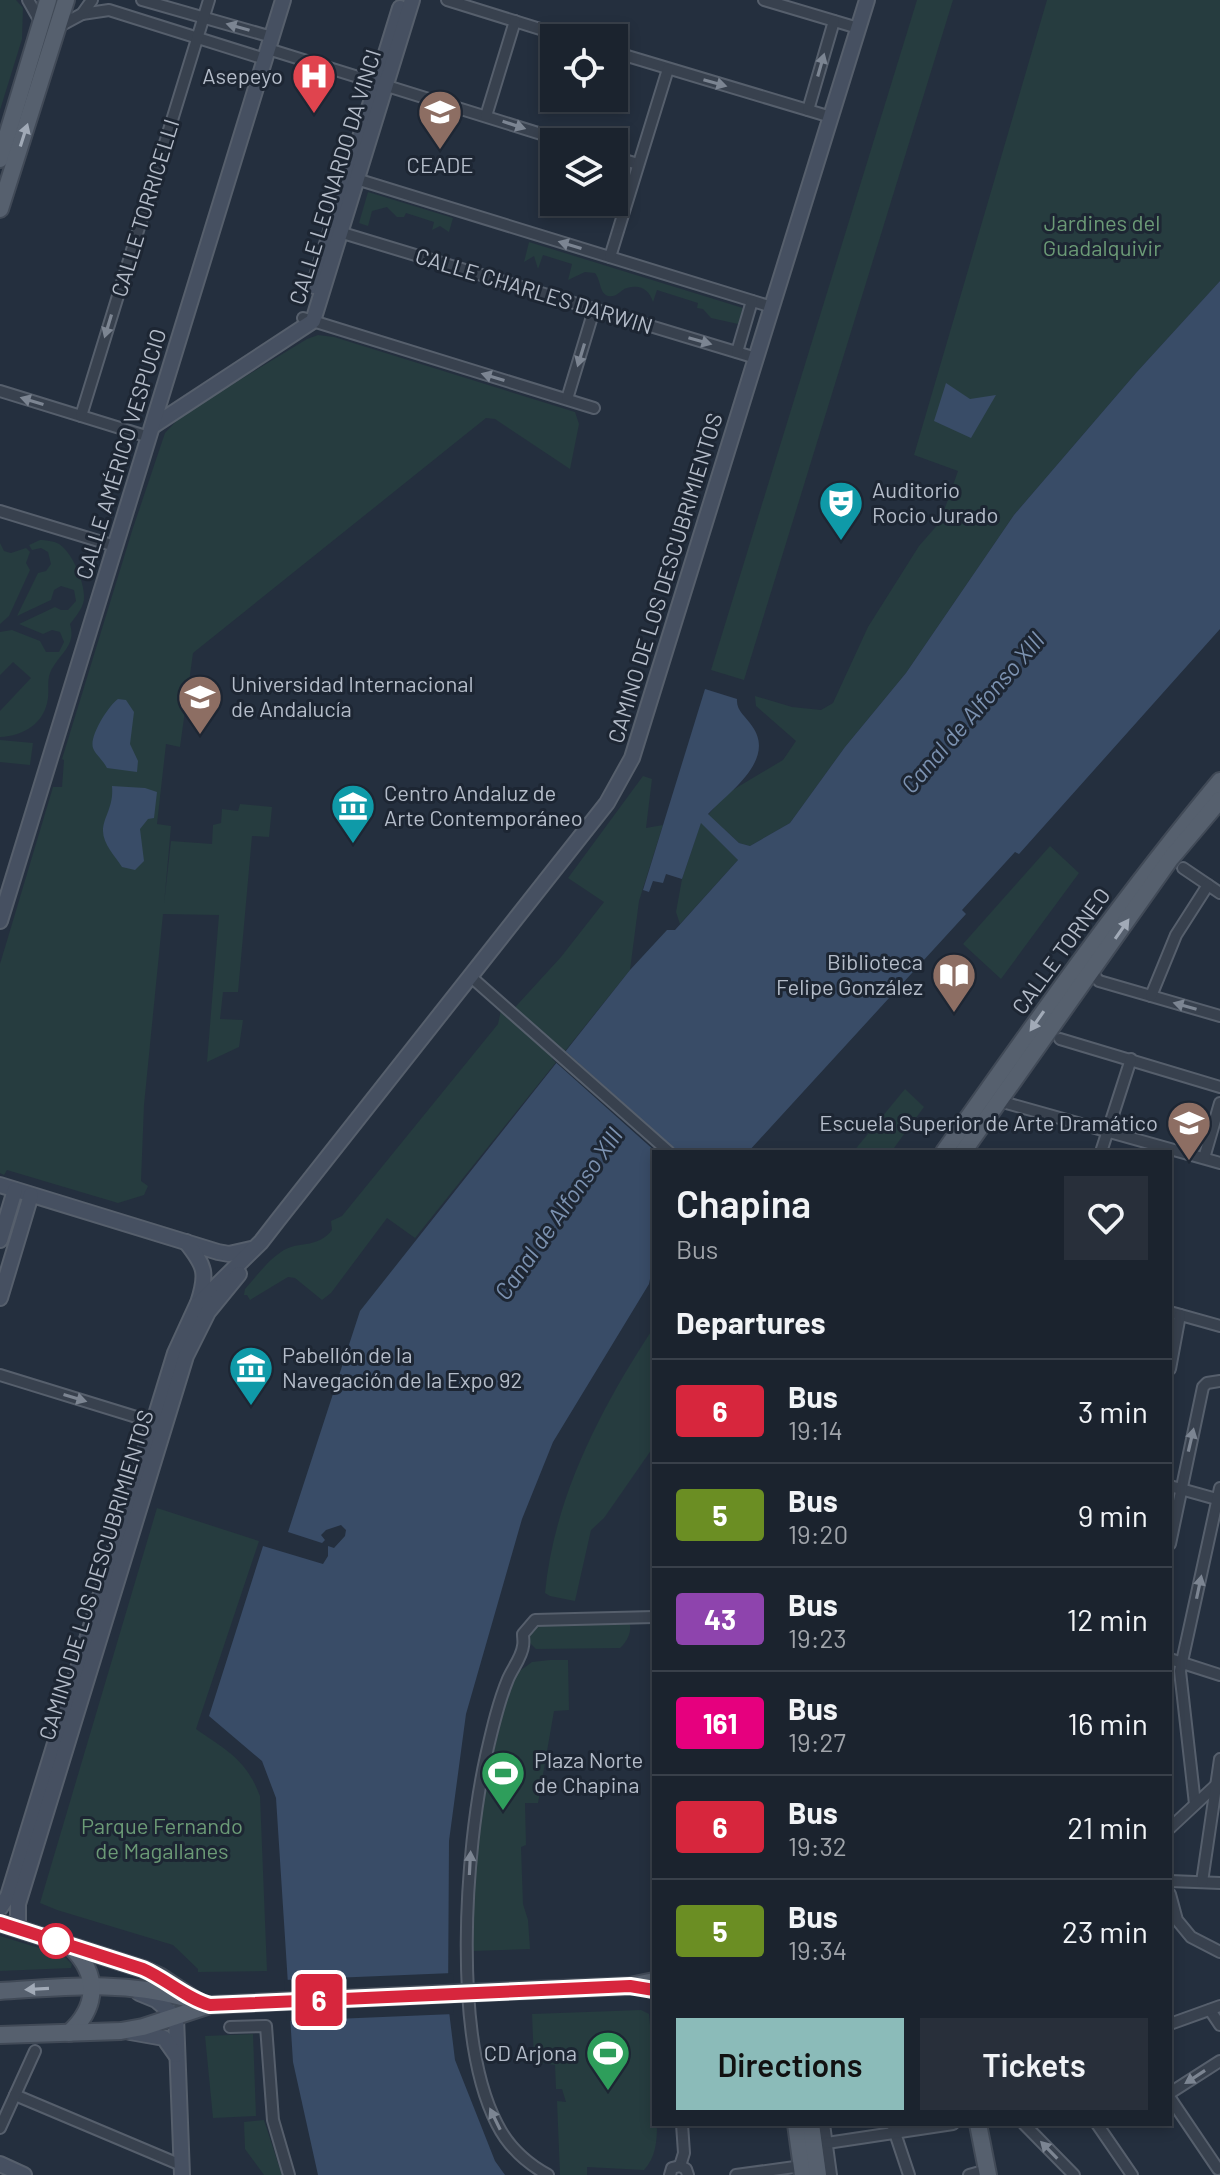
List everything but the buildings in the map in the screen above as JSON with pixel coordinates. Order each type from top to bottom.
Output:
[{"type":"main road","points":[[0,209],[49,25],[48,0]]},
{"type":"main road","points":[[0,159],[49,25],[66,0]]},
{"type":"main road","name":"CALLE TORNEO","points":[[945,1150],[1094,941],[1220,781]]},
{"type":"main road","name":"CALLE TORNEO","points":[[964,1150],[1171,858],[1220,800]]},
{"type":"main road","points":[[0,1923],[143,1969],[211,2003]]},
{"type":"main road","points":[[69,2033],[89,2007],[91,1986],[84,1960],[70,1946]]},
{"type":"main road","points":[[0,1991],[120,1985],[211,2003],[630,1986],[652,1981]]},
{"type":"main road","points":[[630,1986],[652,1990]]},
{"type":"main road","points":[[0,2035],[121,2031],[176,2017],[211,2003]]},
{"type":"main road","points":[[796,2126],[802,2170]]},
{"type":"main road","points":[[811,2126],[818,2175]]},
{"type":"main road","points":[[978,2126],[988,2172]]},
{"type":"street","points":[[28,0],[49,25],[82,14],[109,10],[197,38],[268,48]]},
{"type":"street","points":[[82,14],[92,0]]},
{"type":"street","points":[[142,0],[203,17],[268,48],[540,133]]},
{"type":"street","name":"CALLE TORRICELLI","points":[[81,416],[209,0]]},
{"type":"street","name":"CALLE AMÉRICO VESPUCIO","points":[[0,921],[283,0]]},
{"type":"street","name":"CALLE LEONARDO DA VINCI","points":[[382,84],[402,0]]},
{"type":"street","name":"CALLE LEONARDO DA VINCI","points":[[153,425],[308,320],[382,84],[412,0]]},
{"type":"street","points":[[447,0],[540,29]]},
{"type":"street","points":[[764,0],[858,28]]},
{"type":"street","name":"CAMINO DE LOS DESCUBRIMIENTOS","points":[[18,1929],[18,1904],[159,1424],[181,1334],[197,1305],[261,1242],[607,803],[632,758],[867,0]]},
{"type":"street","points":[[486,116],[515,21]]},
{"type":"street","points":[[808,110],[834,21]]},
{"type":"street","points":[[628,56],[831,117]]},
{"type":"street","points":[[610,257],[668,69]]},
{"type":"street","points":[[628,161],[638,164]]},
{"type":"street","points":[[352,178],[772,307]]},
{"type":"street","name":"CALLE CHARLES DARWIN","points":[[336,231],[756,358]]},
{"type":"street","points":[[737,352],[752,301]]},
{"type":"street","points":[[567,399],[594,310]]},
{"type":"street","points":[[308,320],[594,408]]},
{"type":"street","points":[[0,391],[81,416],[153,425]]},
{"type":"street","points":[[0,511],[115,546]]},
{"type":"street","points":[[1183,868],[1220,893]]},
{"type":"street","points":[[1151,996],[1176,935],[1208,885]]},
{"type":"street","points":[[1091,972],[1099,981],[1220,1016]]},
{"type":"street","points":[[470,976],[667,1150]]},
{"type":"street","points":[[1060,1039],[1220,1087]]},
{"type":"street","points":[[1102,1150],[1131,1059]]},
{"type":"street","points":[[999,1101],[1220,1163]]},
{"type":"street","points":[[1204,1158],[1220,1103]]},
{"type":"street","points":[[0,1185],[229,1254],[251,1249]]},
{"type":"street","points":[[0,1240],[15,1190]]},
{"type":"street","points":[[0,1298],[31,1195]]},
{"type":"street","points":[[185,1242],[204,1269],[197,1305]]},
{"type":"street","name":"CAMINO DE LOS DESCUBRIMIENTOS","points":[[0,1908],[8,1896],[159,1424],[193,1338],[208,1312],[241,1272],[251,1249]]},
{"type":"street","points":[[1172,1347],[1175,1314],[1220,1326]]},
{"type":"street","points":[[0,1375],[159,1424]]},
{"type":"street","points":[[1172,1521],[1175,1487],[1203,1387],[1207,1383],[1220,1381]]},
{"type":"street","points":[[1175,1487],[1219,1496],[1180,1671],[1195,1804]]},
{"type":"street","points":[[548,2175],[514,2148],[497,2125],[473,2043],[468,1967],[470,1857],[486,1757],[507,1681],[524,1645],[523,1634],[535,1620],[652,1617]]},
{"type":"street","points":[[1172,1660],[1220,1675]]},
{"type":"street","points":[[1202,1882],[1220,1759]]},
{"type":"street","points":[[1172,1826],[1218,1786]]},
{"type":"street","points":[[1172,1881],[1220,1883]]},
{"type":"street","points":[[1173,1920],[1191,1937],[1220,1952]]},
{"type":"street","points":[[15,2095],[182,2170],[176,2017],[156,2000],[120,1985]]},
{"type":"street","points":[[1172,2023],[1215,2008],[1220,2025]]},
{"type":"street","points":[[230,2027],[266,2026],[273,2120],[289,2175]]},
{"type":"street","points":[[121,2031],[164,2038],[176,2055]]},
{"type":"street","points":[[0,2128],[35,2051]]},
{"type":"street","points":[[1172,2094],[1220,2061]]},
{"type":"street","points":[[1172,2099],[1217,2171]]},
{"type":"street","points":[[680,2166],[684,2153],[682,2126]]},
{"type":"street","points":[[824,2126],[831,2175]]},
{"type":"street","points":[[827,2143],[894,2129],[929,2126]]},
{"type":"street","points":[[1026,2126],[1074,2175]]},
{"type":"street","points":[[1098,2126],[1132,2175]]},
{"type":"street","points":[[894,2129],[909,2175]]},
{"type":"street","points":[[0,2164],[24,2175]]},
{"type":"street","points":[[670,2175],[672,2168],[680,2166],[686,2169],[688,2175]]},
{"type":"street","points":[[736,2175],[802,2170]]},
{"type":"street","points":[[969,2175],[988,2172]]},
{"type":"green space","points":[[0,0],[16,0],[23,8],[22,39],[0,110]]},
{"type":"green space","points":[[917,0],[953,0],[744,680],[711,670]]},
{"type":"green space","name":"Jardines del Guadalquivir","points":[[1047,0],[1220,0],[1220,281],[1014,515],[906,673],[845,747],[790,823],[750,846],[739,843],[708,815],[726,794],[783,760],[796,741],[756,706],[755,696],[792,707],[821,710],[833,703],[868,627],[919,546],[940,522],[958,471],[914,455]]},
{"type":"green space","points":[[368,192],[453,218],[449,232],[440,226],[432,230],[434,222],[406,213],[404,217],[397,217],[387,207],[372,211],[368,226],[359,223]]},
{"type":"green space","points":[[529,242],[743,308],[738,324],[711,318],[703,309],[697,308],[698,303],[657,290],[653,302],[640,287],[608,296],[595,273],[585,272],[568,280],[572,264],[543,255],[538,269],[534,256],[524,262]]},
{"type":"green space","points":[[318,335],[334,337],[575,412],[579,424],[570,469],[495,419],[486,418],[193,653],[180,747],[166,744],[157,824],[171,826],[164,904],[171,841],[212,844],[213,825],[221,823],[222,809],[238,811],[240,804],[272,807],[269,837],[252,836],[238,992],[223,992],[220,1019],[243,1020],[239,1047],[207,1062],[219,915],[163,914],[144,1105],[141,1181],[148,1186],[144,1195],[118,1203],[7,1170],[4,1175],[0,1173],[0,964],[53,787],[62,787],[62,759],[165,433],[182,415]]},
{"type":"green space","points":[[40,540],[57,543],[68,553],[80,575],[84,600],[70,624],[69,645],[50,673],[43,714],[25,731],[0,737],[0,711],[31,678],[13,662],[0,675],[0,632],[12,630],[40,641],[46,652],[59,652],[64,642],[60,632],[52,630],[43,634],[19,624],[55,607],[68,610],[76,601],[74,590],[61,586],[54,590],[51,600],[17,616],[38,573],[46,571],[51,564],[48,552],[41,548],[32,550],[29,545]]},
{"type":"green space","points":[[0,543],[4,551],[11,553],[26,548],[30,552],[26,563],[30,570],[9,616],[0,624]]},
{"type":"green space","points":[[0,740],[33,743],[30,765],[0,762]]},
{"type":"green space","points":[[643,776],[652,779],[646,828],[663,825],[639,901],[630,970],[415,1238],[387,1218],[331,1293],[322,1300],[295,1278],[288,1277],[250,1300],[244,1295],[245,1289],[266,1264],[287,1248],[313,1243],[332,1230],[331,1221],[342,1216],[498,1024],[501,1010],[507,1016],[561,957],[604,902],[568,878]]},
{"type":"green space","points":[[701,822],[738,860],[680,924],[676,912],[682,879]]},
{"type":"green space","points":[[1050,846],[1079,873],[1001,979],[963,944]]},
{"type":"green space","points":[[905,1089],[924,1107],[892,1150],[855,1150]]},
{"type":"green space","points":[[652,1330],[652,1449],[604,1518],[591,1530],[575,1601],[550,1596],[545,1593],[550,1557],[570,1487],[599,1421]]},
{"type":"green space","name":"Parque Fernando de Magallanes","points":[[157,1508],[259,1541],[196,1729],[242,1764],[260,1796],[267,1971],[198,1972],[173,1945],[40,1903]]},
{"type":"green space","points":[[629,1622],[629,1636],[620,1648],[536,1649],[530,1643],[529,1633],[538,1625]]},
{"type":"green space","name":"Plaza Norte de Chapina","points":[[568,1660],[569,1710],[554,1711],[538,1803],[525,1803],[526,1845],[521,1847],[523,1904],[528,1920],[530,1949],[472,1951],[478,1821],[501,1721],[517,1673],[532,1662]]},
{"type":"green space","points":[[0,1936],[62,1955],[72,1964],[71,1968],[0,1971]]},
{"type":"green space","name":"CD Arjona","points":[[641,2010],[649,2014],[652,2126],[657,2126],[657,2130],[655,2148],[644,2170],[587,2167],[587,2175],[560,2175],[557,2101],[566,2102],[562,2089],[556,2089],[555,2065],[534,2062],[532,2014]]},
{"type":"green space","points":[[253,2034],[256,2116],[213,2118],[205,2036]]},
{"type":"green space","points":[[264,2120],[282,2175],[264,2175],[245,2149],[244,2122]]},
{"type":"water","name":"Canal de Alfonso XIII","points":[[1220,281],[1220,629],[1019,854],[1015,852],[962,910],[966,914],[750,1150],[652,1150],[652,1269],[649,1284],[553,1442],[522,1519],[466,1714],[449,1841],[448,2003],[455,2060],[495,2161],[505,2175],[318,2175],[293,2062],[276,1798],[262,1761],[209,1716],[263,1546],[323,1564],[328,1556],[328,1546],[334,1548],[345,1536],[346,1530],[341,1525],[326,1530],[321,1535],[325,1540],[322,1543],[288,1532],[360,1311],[630,970],[667,930],[675,930],[738,860],[701,823],[682,879],[666,874],[663,883],[653,881],[649,892],[643,890],[705,689],[737,699],[740,710],[758,739],[758,751],[747,775],[708,814],[739,843],[750,846],[790,823],[845,747],[906,673],[1014,515]]},
{"type":"water","points":[[946,383],[970,399],[996,395],[971,438],[934,421]]},
{"type":"water","points":[[118,699],[126,700],[134,712],[130,744],[138,761],[137,772],[107,768],[93,748],[94,736],[101,721]]},
{"type":"water","points":[[112,786],[157,792],[154,818],[148,819],[140,829],[144,861],[135,870],[122,867],[104,836],[103,826]]},
{"type":"pier","points":[[562,1048],[676,1150],[654,1150],[552,1059]]},
{"type":"pier","points":[[453,1973],[454,2014],[287,2021],[284,1980]]},
{"type":"bus line","name":"6","points":[[0,1923],[143,1969],[197,2001],[210,2005],[630,1986],[652,1990]]},
{"type":"place","name":"Asepeyo","points":[[314,115]]},
{"type":"place","name":"CEADE","points":[[440,151]]},
{"type":"place","name":"Auditorio Rocio Jurado","points":[[841,542]]},
{"type":"place","name":"Universidad Internacional de Andalucía","points":[[200,736]]},
{"type":"place","name":"Centro Andaluz de Arte Contemporáneo","points":[[353,845]]},
{"type":"place","name":"Biblioteca Felipe González","points":[[954,1014]]},
{"type":"place","name":"Escuela Superior de Arte Dramático","points":[[1189,1162]]},
{"type":"place","name":"Pabellón de la Navegación de la Expo 92","points":[[251,1407]]},
{"type":"place","name":"Plaza Norte de Chapina","points":[[503,1812]]},
{"type":"place","name":"CD Arjona","points":[[608,2092]]}]
